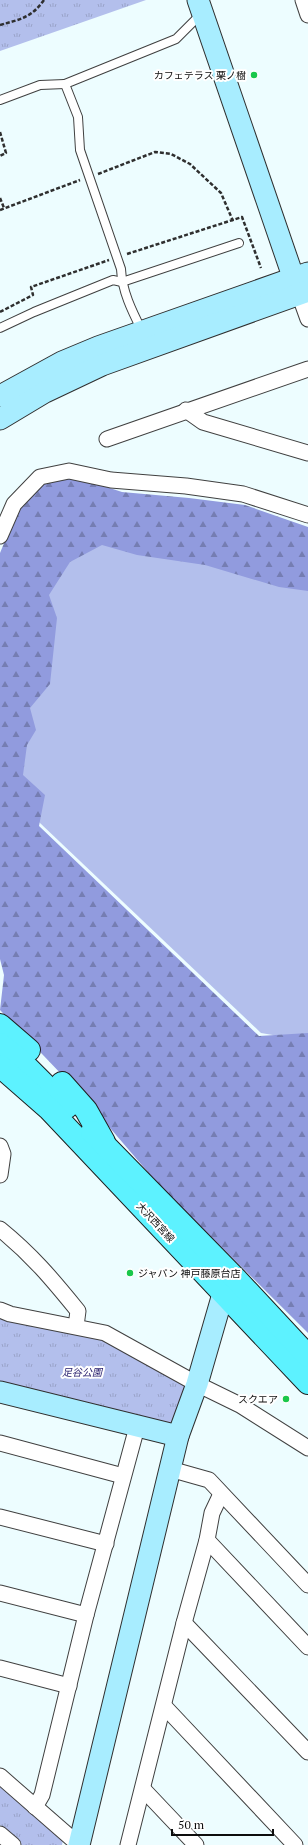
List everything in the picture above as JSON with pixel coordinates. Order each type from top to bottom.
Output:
[{"type":"main road","points":[[0,1024],[41,1060],[86,1110],[104,1155]]},
{"type":"main road","name":"大沢西宮線","points":[[0,1044],[20,1060],[104,1155],[230,1287],[308,1383]]},
{"type":"main road","name":"大沢西宮線","points":[[0,1066],[104,1155]]},
{"type":"main road","points":[[0,1079],[104,1155]]},
{"type":"main road","name":"大沢西宮線","points":[[230,1287],[308,1356]]},
{"type":"street","points":[[200,6],[302,284],[308,319]]},
{"type":"street","points":[[0,396],[62,362],[142,331],[302,284]]},
{"type":"street","points":[[0,419],[45,392],[102,365],[302,284]]},
{"type":"street","points":[[107,439],[186,410],[308,369]]},
{"type":"street","points":[[186,410],[204,422],[308,453]]},
{"type":"street","points":[[0,536],[14,504],[40,477],[69,471],[111,480],[186,486],[243,494],[308,515]]},
{"type":"street","points":[[0,1146],[3,1154],[0,1175]]},
{"type":"street","points":[[0,1229],[25,1250],[46,1271],[78,1311],[76,1326]]},
{"type":"street","points":[[0,1776],[79,1845],[178,1436],[230,1287]]},
{"type":"street","points":[[0,1310],[10,1314],[105,1333],[197,1384],[240,1405],[308,1448]]},
{"type":"street","points":[[0,1392],[178,1436]]},
{"type":"street","points":[[34,1807],[42,1795],[86,1615],[137,1427]]},
{"type":"street","points":[[0,1443],[123,1476]]},
{"type":"street","points":[[170,1469],[209,1480],[308,1585]]},
{"type":"street","points":[[128,1845],[184,1623],[207,1540],[212,1513],[221,1494]]},
{"type":"street","points":[[0,1517],[106,1544]]},
{"type":"street","points":[[207,1540],[308,1647]]},
{"type":"street","points":[[0,1593],[86,1615]]},
{"type":"street","points":[[184,1623],[308,1752]]},
{"type":"street","points":[[0,1668],[69,1686]]},
{"type":"street","points":[[164,1706],[295,1845]]},
{"type":"street","points":[[143,1789],[196,1845]]},
{"type":"street","points":[[0,1834],[13,1845]]},
{"type":"lane","points":[[0,100],[40,85],[65,84],[176,39],[200,6]]},
{"type":"lane","points":[[65,84],[78,117],[80,150],[121,269],[122,282],[133,313],[142,331]]},
{"type":"lane","points":[[0,328],[34,312],[113,280],[122,282],[239,243]]},
{"type":"path","points":[[0,25],[36,12],[44,0]]},
{"type":"path","points":[[0,132],[6,153],[0,156]]},
{"type":"path","points":[[0,210],[155,152],[171,154],[190,164],[221,193],[233,222]]},
{"type":"path","points":[[0,198],[4,208]]},
{"type":"path","points":[[0,312],[33,295],[31,287],[117,258],[233,222],[242,217],[261,268]]},
{"type":"green space","points":[[0,0],[146,0],[0,51]]},
{"type":"green space","points":[[73,476],[122,492],[245,505],[308,527],[308,591],[279,587],[205,565],[137,555],[102,545],[70,562],[49,595],[57,618],[50,684],[30,708],[36,730],[27,745],[23,775],[45,795],[39,826],[259,1036],[308,1033],[308,1333],[159,1185],[86,1100],[0,1010],[4,975],[0,959],[0,553],[19,507],[42,483]]},
{"type":"green space","points":[[46,516],[308,573],[308,1041],[261,1033],[0,785],[0,645]]},
{"type":"green space","name":"足谷公園","points":[[0,1312],[94,1334],[197,1384],[178,1436],[0,1392]]},
{"type":"green space","points":[[0,1784],[63,1840],[62,1845],[22,1845],[0,1825]]},
{"type":"place","name":"カフェテラス 栗ノ樹","points":[[254,75]]},
{"type":"place","name":"ジャパン 神戸藤原台店","points":[[130,1273]]},
{"type":"place","name":"スクエア","points":[[286,1399]]}]
